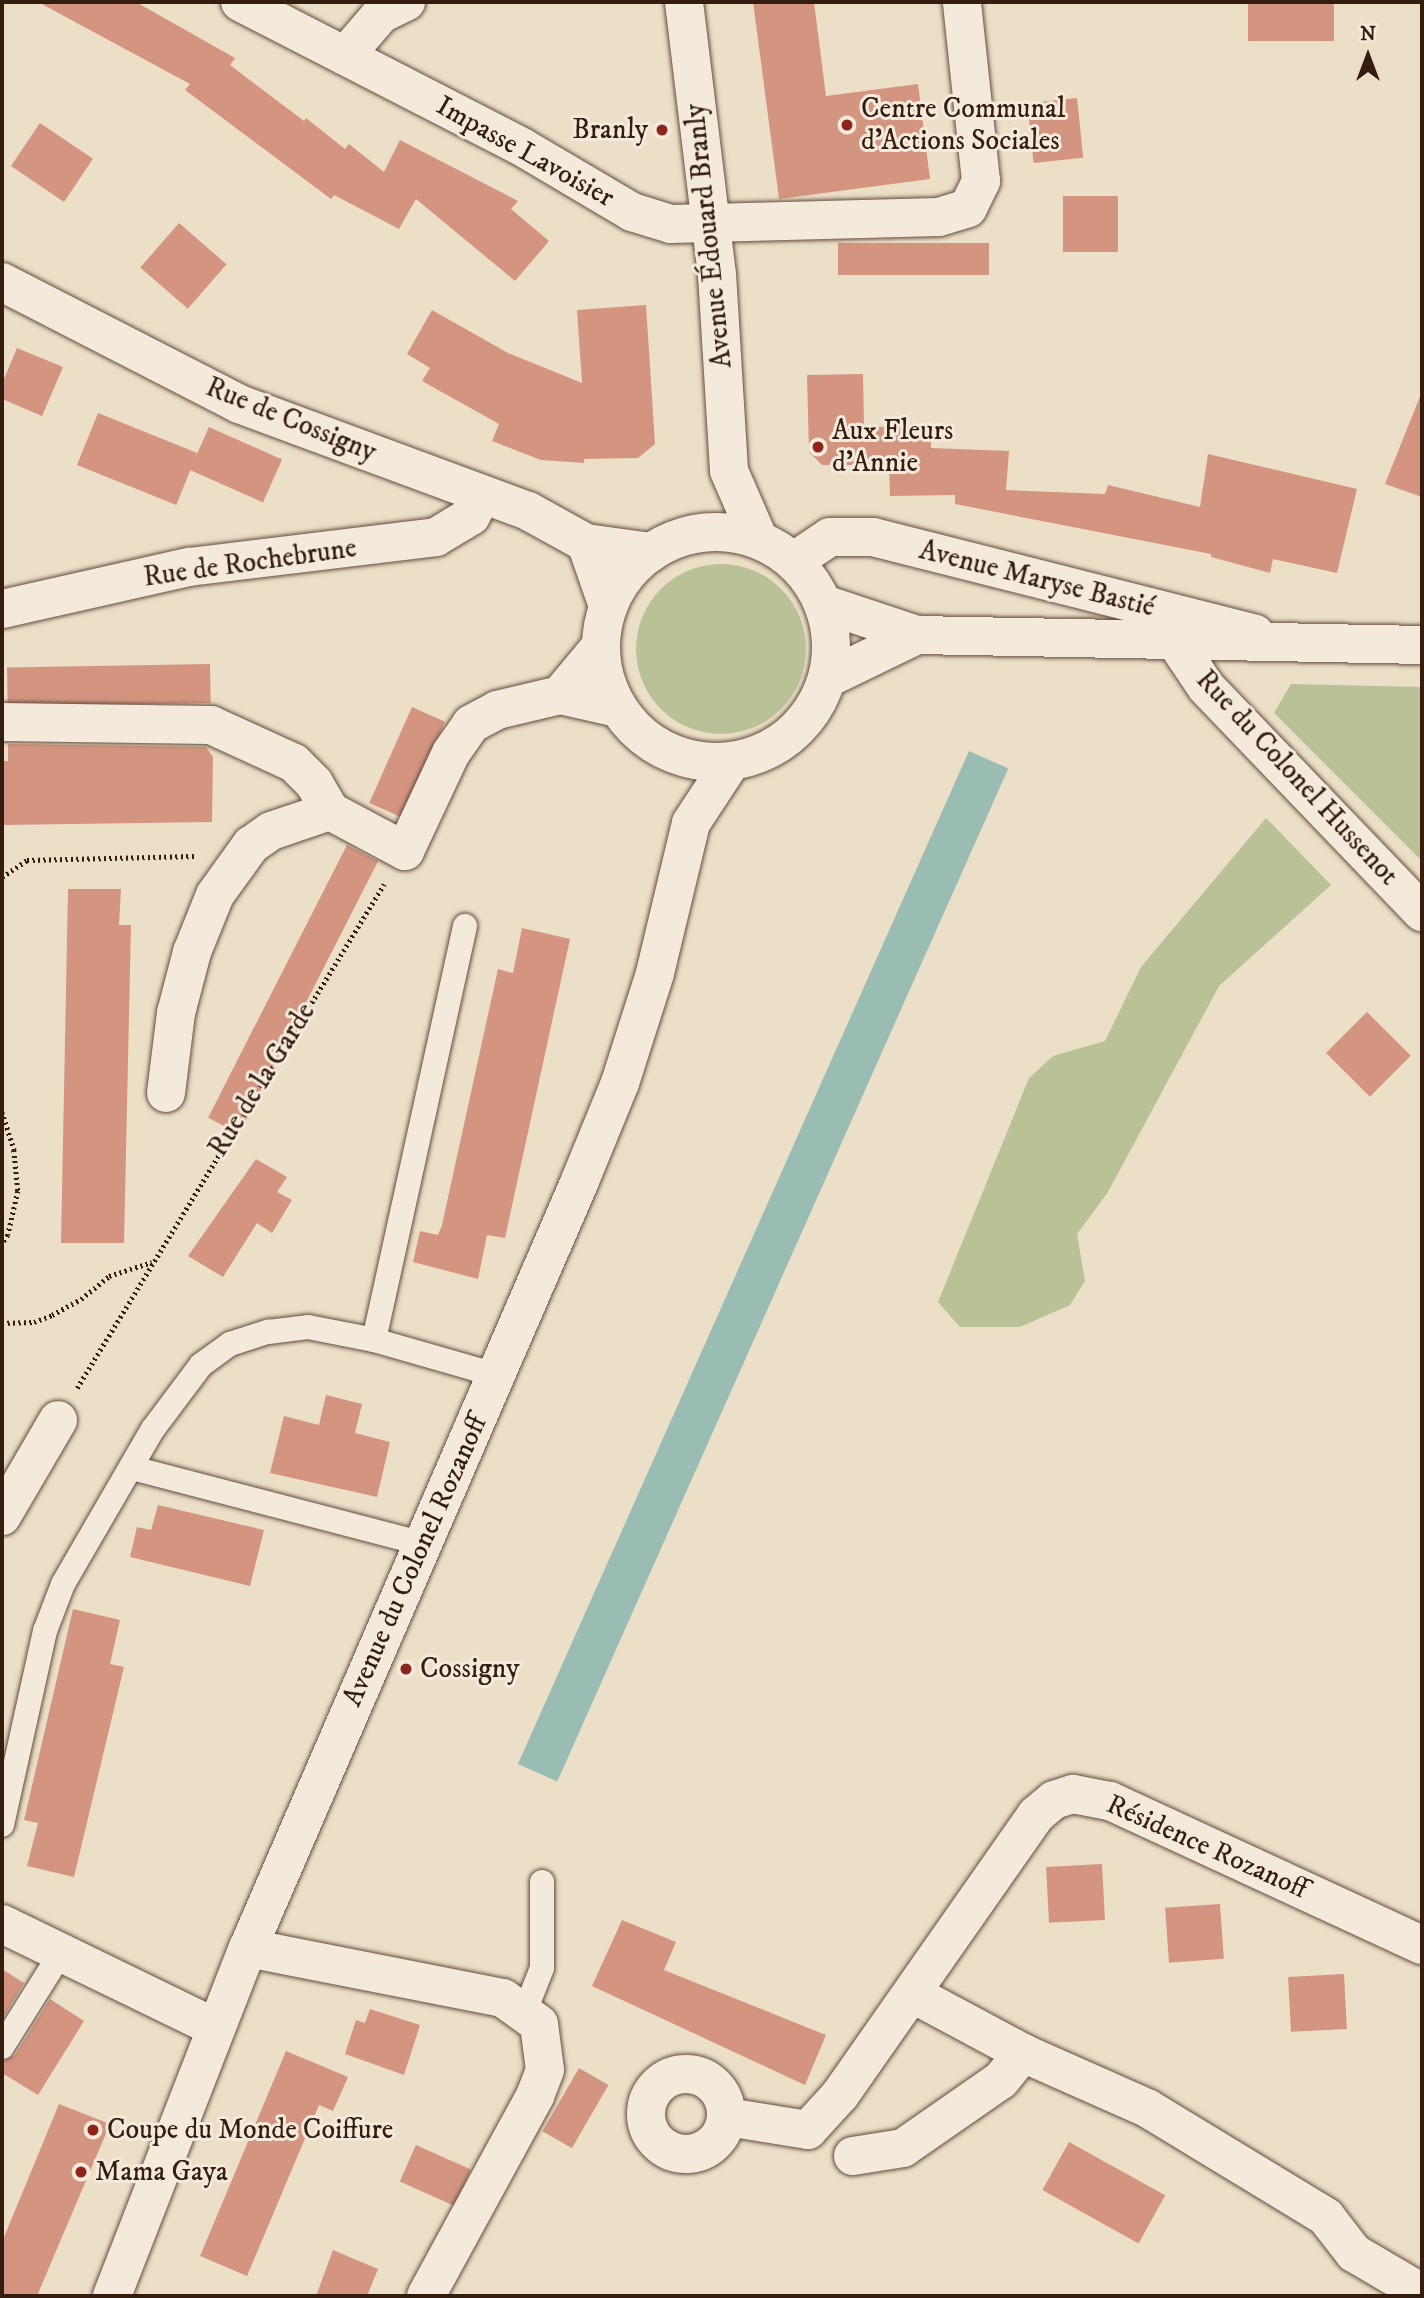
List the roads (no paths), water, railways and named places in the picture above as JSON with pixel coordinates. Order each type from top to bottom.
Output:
[{"type":"street","name":"Impasse Lavoisier","points":[[240,2],[522,147],[632,212],[671,225],[939,217],[968,208],[981,181],[962,2]]},
{"type":"street","points":[[345,56],[381,14],[407,2]]},
{"type":"street","name":"Avenue Édouard Branly","points":[[684,2],[712,223],[729,471],[759,540]]},
{"type":"street","name":"Rue de Cossigny","points":[[2,282],[239,404],[528,511],[586,543],[651,552]]},
{"type":"street","name":"Avenue Édouard Branly","points":[[701,532],[729,471]]},
{"type":"street","name":"Rue de Rochebrune","points":[[2,609],[189,567],[436,537],[471,516],[482,495]]},
{"type":"street","points":[[701,532],[740,534],[759,540],[794,561],[824,604],[832,653],[828,678],[814,709],[792,734],[764,752],[731,762],[675,755],[642,736],[618,708],[608,689],[600,648],[608,606],[625,575],[651,552],[701,532]]},
{"type":"street","name":"Avenue Maryse Bastié","points":[[794,561],[830,537],[873,537],[1286,642]]},
{"type":"street","points":[[586,543],[608,606]]},
{"type":"street","name":"Avenue Maryse Bastié","points":[[824,604],[917,635],[1422,645]]},
{"type":"street","name":"Avenue Maryse Bastié","points":[[828,678],[917,635]]},
{"type":"street","name":"Rue du Colonel Hussenot","points":[[1175,641],[1206,687],[1422,912]]},
{"type":"street","points":[[560,695],[600,648]]},
{"type":"street","points":[[2,722],[211,725],[293,763],[314,783],[330,811],[405,851],[451,752],[471,724],[497,710],[560,695],[618,708]]},
{"type":"street","name":"Avenue du Colonel Rozanoff","points":[[675,755],[693,818]]},
{"type":"street","name":"Avenue du Colonel Rozanoff","points":[[112,2296],[247,1948],[496,1376],[620,1083],[655,973],[693,818],[731,762]]},
{"type":"street","points":[[166,1093],[176,1013],[192,952],[215,895],[232,866],[271,831],[330,811]]},
{"type":"street","points":[[2,1516],[58,1420]]},
{"type":"street","name":"Résidence Rozanoff","points":[[727,2117],[808,2130],[840,2095],[1036,1815],[1054,1800],[1073,1794],[1110,1801],[1420,1941]]},
{"type":"street","points":[[2,1924],[216,2028]]},
{"type":"street","points":[[247,1948],[503,1998],[525,2011],[539,2024],[545,2070],[426,2296]]},
{"type":"street","points":[[913,1994],[1023,2053],[1147,2108],[1326,2217],[1353,2253],[1422,2293]]},
{"type":"street","points":[[853,2156],[903,2148],[1001,2080],[1023,2053]]},
{"type":"lane","points":[[374,1340],[465,926]]},
{"type":"lane","points":[[2,1825],[45,1631],[89,1535],[179,1389],[201,1365],[230,1344],[268,1332],[308,1327],[374,1340],[496,1376]]},
{"type":"lane","points":[[132,1468],[423,1544]]},
{"type":"lane","points":[[525,2011],[542,1968],[542,1882]]},
{"type":"lane","points":[[2,2047],[61,1953]]},
{"type":"water","points":[[969,751],[1008,768],[557,1782],[518,1764]]},
{"type":"place","name":"Centre Communal d'Actions Sociales","points":[[847,125]]},
{"type":"place","name":"Branly","points":[[662,130]]},
{"type":"place","name":"Aux Fleurs d'Annie","points":[[818,447]]},
{"type":"place","name":"Cossigny","points":[[406,1669]]},
{"type":"place","name":"Coupe du Monde Coiffure","points":[[93,2130]]},
{"type":"place","name":"Mama Gaya","points":[[81,2172]]}]
